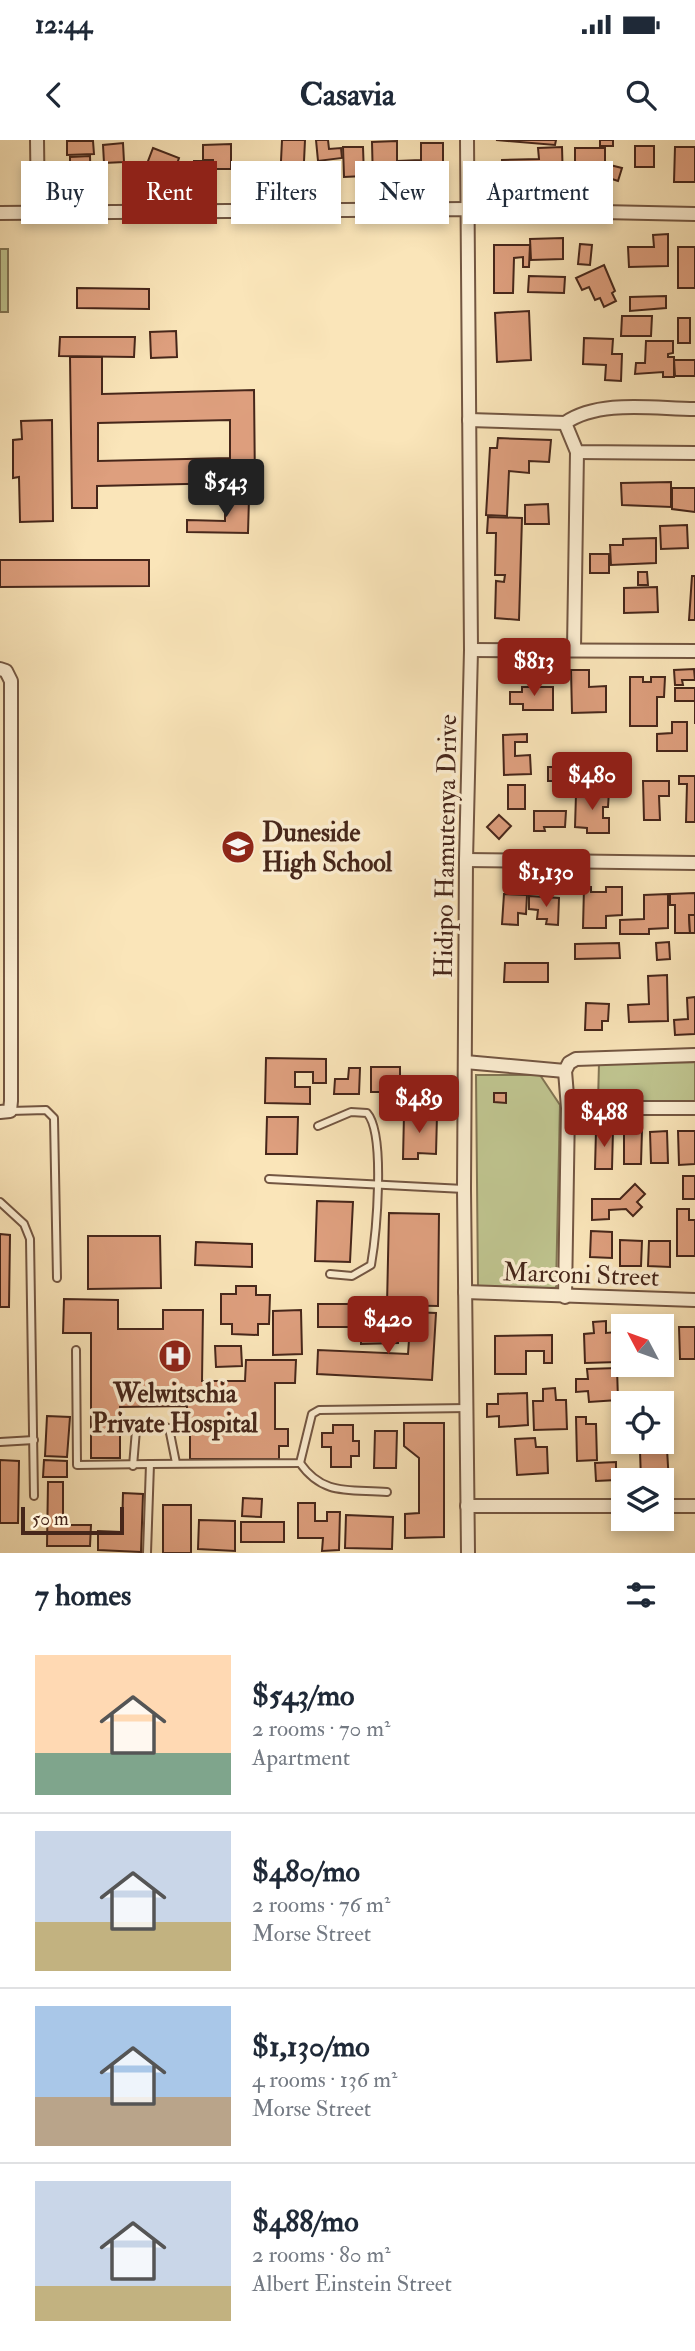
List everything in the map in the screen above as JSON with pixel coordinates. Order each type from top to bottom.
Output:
[{"type":"street","points":[[37,140],[37,161]]},
{"type":"street","name":"Hidipo Hamutenya Drive","points":[[467,140],[467,161]]},
{"type":"street","points":[[108,212],[463,209]]},
{"type":"street","points":[[613,212],[695,214]]},
{"type":"street","points":[[0,213],[21,213]]},
{"type":"street","name":"Hidipo Hamutenya Drive","points":[[466,224],[471,650],[466,860],[464,1189],[468,1553]]},
{"type":"street","points":[[469,420],[565,423],[577,415],[597,410],[695,409]]},
{"type":"street","points":[[565,423],[577,452],[575,649]]},
{"type":"street","points":[[577,452],[695,453]]},
{"type":"street","points":[[471,650],[695,651]]},
{"type":"street","points":[[0,669],[6,671],[11,681],[5,1111]]},
{"type":"street","points":[[466,860],[695,863]]},
{"type":"street","points":[[565,1297],[568,1108],[565,1070],[569,1063],[576,1059],[695,1055]]},
{"type":"street","points":[[465,1062],[565,1070]]},
{"type":"street","points":[[568,1108],[695,1108]]},
{"type":"street","name":"Marconi Street","points":[[465,1292],[695,1300]]},
{"type":"street","points":[[467,1506],[611,1506]]},
{"type":"street","points":[[674,1506],[695,1506]]},
{"type":"lane","points":[[5,1111],[46,1110],[54,1118],[58,1278]]},
{"type":"lane","points":[[318,1126],[351,1112],[367,1113],[373,1119],[378,1184],[371,1265],[352,1276],[330,1275]]},
{"type":"lane","points":[[269,1179],[464,1189]]},
{"type":"lane","points":[[0,1202],[24,1224],[30,1239],[34,1496]]},
{"type":"lane","points":[[76,1350],[77,1465],[300,1463]]},
{"type":"lane","points":[[387,1492],[322,1486],[311,1479],[300,1463],[312,1414],[316,1411],[468,1408]]},
{"type":"lane","points":[[133,1466],[136,1430],[141,1423],[169,1428],[176,1463]]},
{"type":"lane","points":[[0,1442],[34,1440]]},
{"type":"lane","points":[[147,1553],[150,1464]]},
{"type":"green space","points":[[0,249],[8,249],[8,312],[0,312]]},
{"type":"green space","points":[[695,1062],[695,1101],[598,1102],[599,1063]]},
{"type":"green space","points":[[476,1075],[540,1075],[560,1105],[556,1288],[478,1287]]},
{"type":"building","points":[[282,140],[305,140],[304,161],[281,161]]},
{"type":"building","points":[[316,140],[328,140],[329,149],[341,148],[342,158],[318,161]]},
{"type":"building","points":[[496,140],[556,140],[555,145]]},
{"type":"building","points":[[600,140],[613,140],[613,146],[600,146]]},
{"type":"building","points":[[67,141],[93,141],[94,154],[67,155]]},
{"type":"building","points":[[397,141],[397,161],[372,161],[372,142]]},
{"type":"building","points":[[123,143],[124,161],[104,161],[103,145]]},
{"type":"building","points":[[421,143],[443,143],[443,161],[397,161],[421,160]]},
{"type":"building","points":[[231,144],[231,169],[217,169],[217,161],[203,160],[203,145]]},
{"type":"building","points":[[635,146],[654,146],[654,167],[635,167]]},
{"type":"building","points":[[343,147],[363,147],[363,161],[355,161],[355,176],[344,177]]},
{"type":"building","points":[[562,147],[562,161],[502,161],[539,159],[538,148]]},
{"type":"building","points":[[675,147],[695,147],[695,182],[674,182]]},
{"type":"building","points":[[153,148],[179,158],[178,161],[148,161]]},
{"type":"building","points":[[575,148],[605,148],[605,161],[575,161]]},
{"type":"building","points":[[90,156],[90,161],[70,161],[70,157]]},
{"type":"building","points":[[613,166],[622,168],[618,181],[613,179]]},
{"type":"building","points":[[668,234],[668,266],[629,267],[628,247],[654,247],[653,235]]},
{"type":"building","points":[[563,238],[563,259],[531,260],[530,239]]},
{"type":"building","points":[[580,244],[592,245],[590,265],[578,264]]},
{"type":"building","points":[[494,245],[530,245],[529,267],[523,267],[523,257],[514,258],[513,293],[494,293]]},
{"type":"building","points":[[678,247],[695,247],[695,288],[678,288]]},
{"type":"building","points":[[604,265],[615,291],[612,293],[616,301],[604,307],[600,298],[595,300],[589,287],[582,290],[576,278]]},
{"type":"building","points":[[529,276],[565,277],[564,293],[528,292]]},
{"type":"building","points":[[77,288],[149,289],[149,309],[77,308]]},
{"type":"building","points":[[666,296],[666,308],[630,311],[630,297]]},
{"type":"building","points":[[529,311],[531,360],[497,362],[495,313]]},
{"type":"building","points":[[622,316],[652,316],[651,336],[621,336]]},
{"type":"building","points":[[678,318],[690,318],[690,343],[678,343]]},
{"type":"building","points":[[176,331],[177,357],[151,358],[150,332]]},
{"type":"building","points":[[60,337],[135,337],[134,357],[59,356]]},
{"type":"building","points":[[584,338],[613,339],[612,354],[622,354],[621,381],[605,380],[606,365],[583,364]]},
{"type":"building","points":[[646,341],[673,341],[673,353],[668,354],[668,357],[674,357],[674,377],[663,377],[663,372],[635,374],[636,363],[645,363]]},
{"type":"building","points":[[70,357],[102,357],[102,394],[254,390],[255,487],[231,488],[231,483],[97,486],[97,508],[72,508]],"holes":[[[230,420],[230,458],[98,461],[98,423]]]},
{"type":"building","points":[[674,360],[695,360],[695,376],[675,376]]},
{"type":"building","points":[[52,420],[53,521],[20,522],[19,477],[13,478],[13,440],[22,439],[21,421]]},
{"type":"building","points":[[498,438],[551,440],[549,462],[529,461],[529,473],[509,471],[507,516],[486,515],[490,448],[497,448]]},
{"type":"building","points":[[671,482],[671,507],[622,505],[621,483]]},
{"type":"building","points":[[672,488],[695,488],[695,512],[672,509]]},
{"type":"building","points":[[225,497],[249,498],[248,533],[187,532],[187,520],[225,521]]},
{"type":"building","points":[[548,504],[549,524],[525,524],[525,505]]},
{"type":"building","points":[[488,517],[522,518],[519,620],[495,618],[496,581],[504,582],[505,575],[495,575],[496,533],[487,533]]},
{"type":"building","points":[[687,525],[688,548],[661,549],[660,526]]},
{"type":"building","points":[[656,538],[656,563],[611,565],[610,545],[623,545],[623,539]]},
{"type":"building","points":[[590,554],[609,554],[609,573],[590,573]]},
{"type":"building","points":[[0,560],[149,560],[149,586],[0,587]]},
{"type":"building","points":[[638,572],[647,572],[648,585],[638,585]]},
{"type":"building","points":[[692,576],[695,576],[695,620],[689,620]]},
{"type":"building","points":[[657,587],[658,612],[624,613],[624,588]]},
{"type":"building","points":[[694,669],[695,680],[682,680],[683,685],[675,685],[674,670]]},
{"type":"building","points":[[571,670],[589,670],[589,687],[606,686],[606,712],[572,713]]},
{"type":"building","points":[[630,677],[643,677],[643,682],[651,682],[651,677],[665,677],[664,697],[657,697],[657,726],[630,726]]},
{"type":"building","points":[[522,687],[553,687],[553,710],[523,710],[523,704],[510,704],[510,692],[522,692]]},
{"type":"building","points":[[675,688],[695,688],[695,701],[675,701]]},
{"type":"building","points":[[672,722],[687,722],[687,751],[657,751],[657,734],[672,733]]},
{"type":"building","points":[[527,734],[527,742],[515,742],[515,756],[530,755],[531,774],[504,775],[503,735]]},
{"type":"building","points":[[548,767],[571,767],[571,781],[548,781]]},
{"type":"building","points":[[679,776],[695,776],[695,822],[686,822],[687,784],[679,784]]},
{"type":"building","points":[[643,781],[669,781],[669,796],[659,796],[660,820],[644,820]]},
{"type":"building","points":[[508,785],[525,785],[525,809],[508,809]]},
{"type":"building","points":[[595,790],[609,791],[608,807],[603,807],[603,818],[609,818],[609,833],[587,833],[587,828],[575,827],[576,794],[595,795]]},
{"type":"building","points":[[534,811],[566,811],[565,827],[544,827],[545,831],[534,831]]},
{"type":"building","points":[[499,815],[511,826],[499,839],[487,827]]},
{"type":"building","points":[[584,887],[591,887],[591,892],[606,892],[606,887],[622,887],[622,915],[606,916],[606,928],[583,928]]},
{"type":"building","points":[[695,893],[695,915],[689,915],[690,933],[675,933],[675,905],[670,905],[670,894]]},
{"type":"building","points":[[504,894],[527,895],[526,914],[518,913],[518,925],[502,924]]},
{"type":"building","points":[[668,894],[668,928],[649,929],[649,934],[620,934],[620,920],[644,919],[644,895]]},
{"type":"building","points":[[529,896],[559,898],[558,925],[546,924],[547,919],[537,919],[538,910],[529,909]]},
{"type":"building","points":[[689,915],[695,915],[695,933],[690,933]]},
{"type":"building","points":[[669,942],[670,959],[657,960],[656,943]]},
{"type":"building","points":[[619,943],[620,958],[575,959],[575,944]]},
{"type":"building","points":[[505,963],[548,963],[548,982],[504,982]]},
{"type":"building","points":[[667,975],[668,1021],[629,1022],[628,1005],[649,1004],[648,976]]},
{"type":"building","points":[[695,997],[695,1034],[675,1035],[674,1020],[688,1019],[687,998]]},
{"type":"building","points":[[586,1003],[609,1004],[608,1021],[602,1021],[602,1030],[585,1030]]},
{"type":"building","points":[[266,1058],[326,1059],[326,1083],[313,1083],[313,1072],[295,1072],[295,1087],[310,1087],[310,1104],[265,1103]]},
{"type":"building","points":[[371,1067],[400,1067],[400,1092],[371,1092]]},
{"type":"building","points":[[349,1068],[360,1068],[359,1094],[334,1094],[335,1079],[348,1079]]},
{"type":"building","points":[[494,1093],[506,1093],[506,1103],[494,1102]]},
{"type":"building","points":[[404,1114],[437,1115],[436,1154],[418,1153],[418,1159],[403,1159]]},
{"type":"building","points":[[267,1117],[298,1117],[297,1154],[266,1154]]},
{"type":"building","points":[[596,1130],[613,1130],[612,1169],[595,1169]]},
{"type":"building","points":[[624,1130],[642,1130],[641,1164],[624,1164]]},
{"type":"building","points":[[667,1131],[668,1163],[651,1163],[650,1132]]},
{"type":"building","points":[[678,1131],[695,1131],[695,1164],[679,1165]]},
{"type":"building","points":[[683,1176],[695,1176],[695,1199],[683,1199]]},
{"type":"building","points":[[635,1184],[645,1194],[637,1202],[642,1207],[633,1216],[626,1209],[609,1210],[609,1219],[592,1220],[592,1199],[620,1199]]},
{"type":"building","points":[[317,1201],[353,1202],[350,1262],[315,1261]]},
{"type":"building","points":[[677,1209],[689,1209],[689,1220],[695,1220],[695,1256],[677,1256]]},
{"type":"building","points":[[389,1213],[439,1214],[438,1306],[387,1305]]},
{"type":"building","points":[[591,1231],[612,1232],[612,1258],[590,1257]]},
{"type":"building","points":[[0,1234],[10,1235],[9,1307],[0,1307]]},
{"type":"building","points":[[88,1236],[160,1236],[161,1288],[88,1289]]},
{"type":"building","points":[[620,1240],[642,1241],[641,1266],[620,1266]]},
{"type":"building","points":[[649,1241],[670,1241],[670,1267],[648,1266]]},
{"type":"building","points":[[196,1242],[252,1244],[252,1267],[195,1265]]},
{"type":"building","points":[[236,1286],[256,1286],[256,1295],[270,1295],[269,1324],[258,1324],[258,1335],[232,1334],[232,1324],[221,1324],[221,1294],[236,1294]]},
{"type":"building","points":[[64,1299],[118,1300],[118,1329],[163,1329],[163,1310],[203,1310],[202,1381],[245,1381],[246,1360],[296,1360],[295,1383],[275,1383],[275,1429],[288,1429],[288,1446],[279,1446],[279,1459],[190,1459],[190,1434],[175,1434],[175,1411],[187,1411],[187,1406],[120,1407],[120,1458],[91,1458],[91,1333],[63,1333]]},
{"type":"building","points":[[318,1304],[351,1304],[351,1327],[318,1327]]},
{"type":"building","points":[[301,1310],[302,1354],[273,1355],[273,1311]]},
{"type":"building","points":[[411,1312],[436,1313],[432,1380],[317,1374],[318,1350],[408,1354]]},
{"type":"building","points":[[361,1318],[398,1318],[398,1343],[361,1344]]},
{"type":"building","points":[[606,1321],[606,1333],[611,1332],[611,1362],[585,1363],[584,1334],[594,1333],[593,1322]]},
{"type":"building","points":[[679,1327],[695,1327],[695,1359],[680,1359]]},
{"type":"building","points":[[552,1335],[552,1363],[544,1363],[544,1351],[526,1351],[526,1374],[495,1374],[495,1336]]},
{"type":"building","points":[[215,1346],[241,1346],[242,1366],[216,1367]]},
{"type":"building","points":[[611,1368],[611,1377],[617,1377],[618,1391],[611,1391],[611,1400],[589,1402],[588,1391],[576,1392],[576,1379],[588,1379],[587,1369]]},
{"type":"building","points":[[555,1388],[556,1400],[566,1400],[567,1429],[534,1430],[533,1401],[543,1401],[543,1389]]},
{"type":"building","points":[[527,1393],[528,1425],[499,1427],[499,1416],[487,1417],[487,1404],[498,1404],[498,1394]]},
{"type":"building","points":[[47,1416],[70,1417],[67,1457],[45,1456]]},
{"type":"building","points":[[576,1417],[586,1417],[586,1424],[596,1424],[597,1460],[577,1461]]},
{"type":"building","points":[[404,1423],[444,1423],[444,1537],[405,1538],[405,1514],[419,1513],[419,1458],[404,1446]]},
{"type":"building","points":[[333,1425],[353,1425],[353,1441],[359,1441],[359,1456],[351,1456],[351,1467],[331,1467],[331,1447],[322,1447],[322,1433],[333,1433]]},
{"type":"building","points":[[375,1431],[397,1431],[396,1468],[374,1468]]},
{"type":"building","points":[[535,1438],[536,1447],[547,1447],[548,1473],[517,1475],[515,1439]]},
{"type":"building","points":[[640,1454],[667,1454],[668,1468],[641,1468]]},
{"type":"building","points":[[0,1460],[19,1461],[18,1523],[0,1523]]},
{"type":"building","points":[[44,1460],[67,1461],[67,1477],[43,1477]]},
{"type":"building","points":[[616,1462],[616,1468],[611,1468],[611,1480],[596,1481],[595,1463]]},
{"type":"building","points":[[48,1482],[63,1482],[63,1525],[91,1525],[90,1546],[47,1546]]},
{"type":"building","points":[[123,1493],[143,1494],[141,1552],[98,1550],[98,1531],[122,1532]]},
{"type":"building","points":[[243,1498],[262,1499],[261,1517],[242,1516]]},
{"type":"building","points":[[298,1503],[315,1503],[315,1521],[327,1521],[327,1512],[340,1512],[339,1550],[322,1551],[323,1538],[298,1538]]},
{"type":"building","points":[[163,1505],[191,1505],[191,1553],[163,1553]]},
{"type":"building","points":[[346,1515],[393,1517],[392,1549],[345,1548]]},
{"type":"building","points":[[199,1520],[235,1521],[235,1551],[198,1549]]},
{"type":"building","points":[[241,1522],[284,1522],[284,1542],[241,1542]]},
{"type":"place","name":"Duneside High School","points":[[238,847]]},
{"type":"place","name":"Welwitschia Private Hospital","points":[[175,1356]]}]
